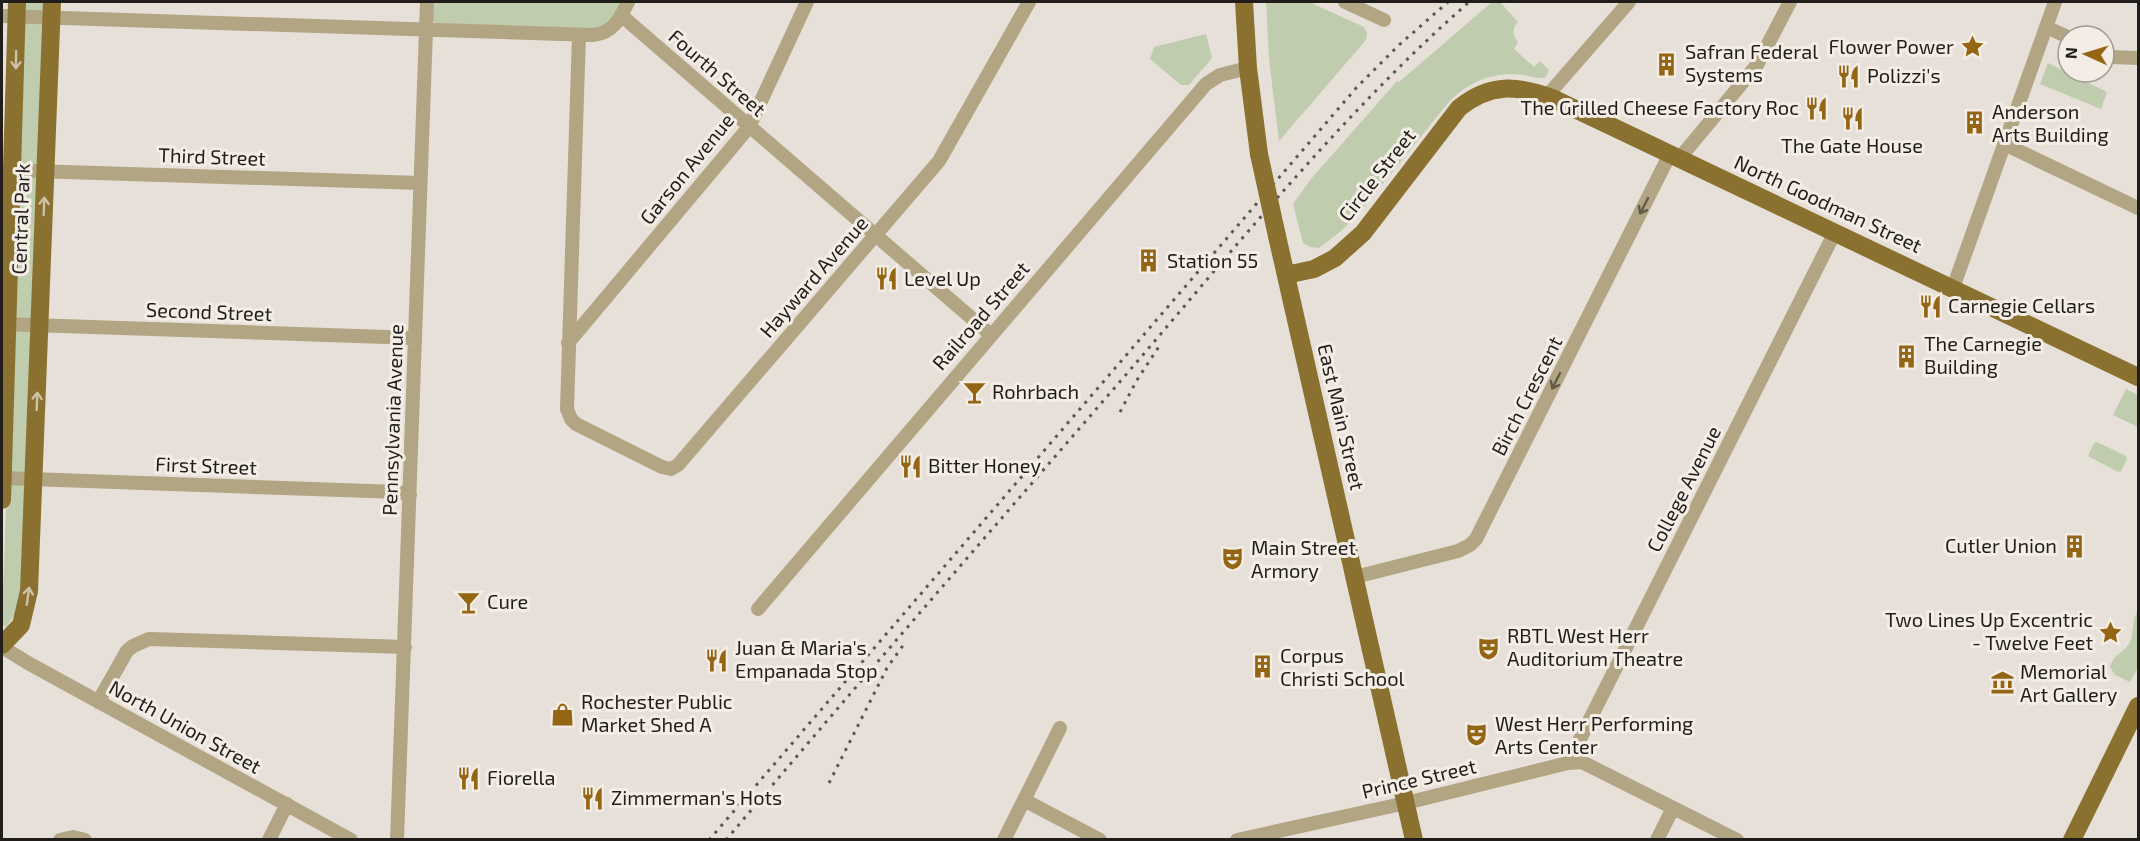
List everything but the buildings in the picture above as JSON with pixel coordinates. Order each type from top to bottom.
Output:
[{"type":"main road","name":"East Main Street","points":[[1244,2],[1248,68],[1259,154],[1414,840]]},
{"type":"main road","name":"Central Park","points":[[2,646],[21,625],[29,591],[51,10]]},
{"type":"main road","name":"Central Park","points":[[2,500],[12,11]]},
{"type":"main road","name":"North Goodman Street","points":[[1493,90],[1515,88],[1547,96],[2139,377]]},
{"type":"main road","name":"Circle Street","points":[[1286,275],[1314,269],[1335,258],[1363,233],[1460,108],[1471,98],[1493,90]]},
{"type":"main road","points":[[2072,840],[2139,706]]},
{"type":"street","name":"Pennsylvania Avenue","points":[[397,840],[427,2]]},
{"type":"street","points":[[12,11],[51,10],[426,30],[579,35],[602,34],[610,30],[622,16],[628,2]]},
{"type":"street","name":"Garson Avenue","points":[[568,343],[749,127],[807,2]]},
{"type":"street","name":"Hayward Avenue","points":[[568,343],[566,402],[571,418],[576,424],[662,467],[675,468],[944,155],[1029,2]]},
{"type":"street","points":[[1345,2],[1384,20]]},
{"type":"street","points":[[1547,96],[1629,2]]},
{"type":"street","name":"Birch Crescent","points":[[1354,577],[1465,548],[1476,539],[1675,156],[1757,65],[1790,2]]},
{"type":"street","points":[[1953,288],[2055,2]]},
{"type":"street","name":"Fourth Street","points":[[622,16],[990,334]]},
{"type":"street","points":[[2046,27],[2056,32]]},
{"type":"street","points":[[568,343],[579,35]]},
{"type":"street","points":[[2116,57],[2139,58]]},
{"type":"street","name":"Railroad Street","points":[[758,609],[990,334],[1206,84],[1220,75],[1248,68]]},
{"type":"street","points":[[2004,144],[2139,208]]},
{"type":"street","name":"Third Street","points":[[7,170],[420,183]]},
{"type":"street","name":"College Avenue","points":[[1568,764],[1835,232]]},
{"type":"street","name":"Second Street","points":[[5,324],[416,338]]},
{"type":"street","name":"First Street","points":[[2,478],[399,492],[410,495]]},
{"type":"street","points":[[99,702],[127,651],[149,639],[405,647]]},
{"type":"street","name":"North Union Street","points":[[2,646],[99,702],[351,840]]},
{"type":"street","points":[[1004,840],[1060,728]]},
{"type":"street","name":"Prince Street","points":[[1237,840],[1582,762],[1737,840]]},
{"type":"street","points":[[1024,801],[1100,840]]},
{"type":"street","points":[[269,840],[287,804]]},
{"type":"street","points":[[1657,840],[1673,808]]},
{"type":"street","points":[[60,840],[73,837],[85,840]]},
{"type":"green space","points":[[24,2],[45,2],[25,582],[15,614],[6,627],[2,621]]},
{"type":"green space","points":[[432,2],[620,2],[610,24],[604,29],[435,23],[432,20]]},
{"type":"green space","points":[[1266,2],[1309,2],[1364,27],[1367,33],[1366,40],[1279,141],[1269,59]]},
{"type":"green space","points":[[1492,2],[1500,2],[1518,22],[1514,34],[1518,42],[1514,49],[1534,67],[1540,61],[1549,70],[1546,77],[1502,75],[1482,80],[1464,89],[1448,103],[1361,211],[1341,231],[1319,248],[1303,243],[1293,204],[1311,179],[1397,81],[1399,82]]},
{"type":"green space","points":[[1206,34],[1212,58],[1189,85],[1181,85],[1150,59],[1154,47]]},
{"type":"green space","points":[[2048,63],[2056,67],[2056,84],[2091,84],[2107,92],[2101,109],[2040,84]]},
{"type":"green space","points":[[2126,389],[2138,395],[2138,427],[2113,415]]},
{"type":"green space","points":[[2097,442],[2126,456],[2127,459],[2121,471],[2118,472],[2088,456],[2094,443]]},
{"type":"green space","points":[[2138,610],[2138,668],[2130,682],[2115,675],[2110,667],[2113,660],[2129,644],[2134,618]]},
{"type":"railway","points":[[709,840],[1357,87],[1399,45],[1448,2]]},
{"type":"railway","points":[[726,840],[1293,180],[1378,88],[1469,2]]},
{"type":"railway","points":[[1120,412],[1137,380],[1160,345]]},
{"type":"railway","points":[[829,783],[887,668],[904,644]]},
{"type":"place","name":"Flower Power","points":[[1972,47]]},
{"type":"place","name":"Safran Federal Systems","points":[[1667,64]]},
{"type":"place","name":"Polizzi's","points":[[1849,76]]},
{"type":"place","name":"The Grilled Cheese Factory Roc","points":[[1817,108]]},
{"type":"place","name":"The Gate House","points":[[1852,119]]},
{"type":"place","name":"Anderson Arts Building","points":[[1974,123]]},
{"type":"place","name":"Station 55","points":[[1149,261]]},
{"type":"place","name":"Level Up","points":[[886,279]]},
{"type":"place","name":"Carnegie Cellars","points":[[1930,306]]},
{"type":"place","name":"The Carnegie Building","points":[[1906,356]]},
{"type":"place","name":"Rohrbach","points":[[974,392]]},
{"type":"place","name":"Bitter Honey","points":[[910,466]]},
{"type":"place","name":"Cutler Union","points":[[2075,546]]},
{"type":"place","name":"Main Street Armory","points":[[1233,559]]},
{"type":"place","name":"Cure","points":[[469,602]]},
{"type":"place","name":"Two Lines Up Excentric - Twelve Feet","points":[[2111,632]]},
{"type":"place","name":"RBTL West Herr Auditorium Theatre","points":[[1489,648]]},
{"type":"place","name":"Juan & Maria's Empanada Stop","points":[[717,660]]},
{"type":"place","name":"Corpus Christi School","points":[[1262,667]]},
{"type":"place","name":"Memorial Art Gallery","points":[[2002,683]]},
{"type":"place","name":"Rochester Public Market Shed A","points":[[563,714]]},
{"type":"place","name":"West Herr Performing Arts Center","points":[[1477,735]]},
{"type":"place","name":"Fiorella","points":[[469,778]]},
{"type":"place","name":"Zimmerman's Hots","points":[[593,798]]}]
